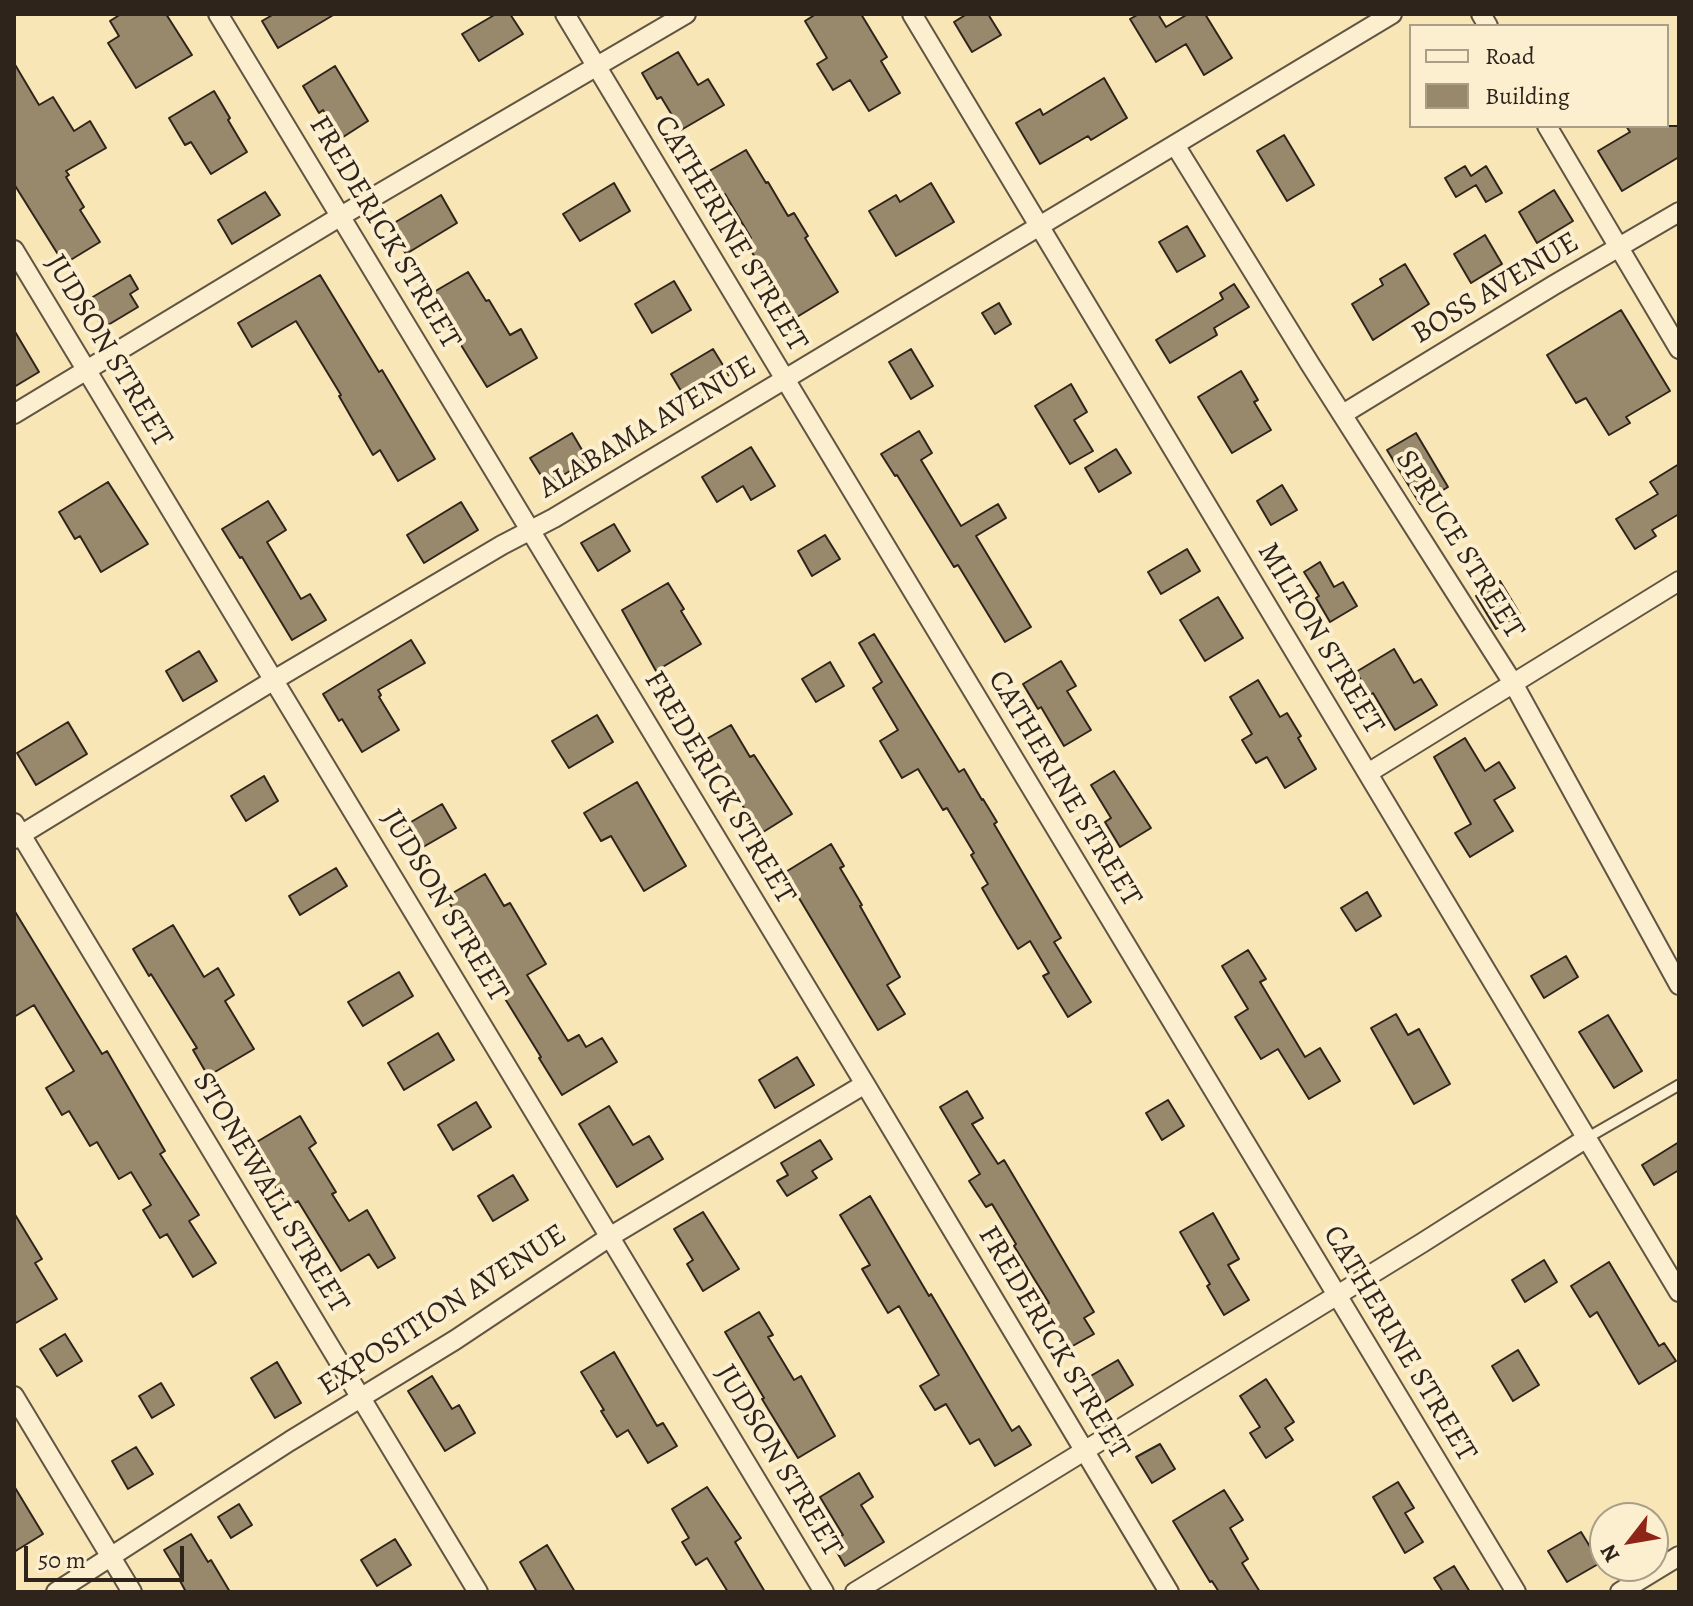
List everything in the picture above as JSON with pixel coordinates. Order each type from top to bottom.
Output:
[{"type":"street","name":"FREDERICK STREET","points":[[218,14],[1169,1592]]},
{"type":"street","name":"CATHERINE STREET","points":[[565,14],[1516,1592]]},
{"type":"street","points":[[14,414],[341,216],[686,14]]},
{"type":"street","name":"MILTON STREET","points":[[912,14],[1679,1292]]},
{"type":"street","name":"ALABAMA AVENUE","points":[[16,832],[785,379],[1392,14]]},
{"type":"street","points":[[1548,128],[1679,349]]},
{"type":"street","name":"SPRUCE STREET","points":[[1175,145],[1513,683],[1679,985]]},
{"type":"street","name":"BOSS AVENUE","points":[[1343,414],[1679,212]]},
{"type":"street","name":"JUDSON STREET","points":[[14,250],[824,1592]]},
{"type":"street","points":[[1368,773],[1679,581]]},
{"type":"street","name":"STONEWALL STREET","points":[[16,832],[478,1592]]},
{"type":"street","name":"EXPOSITION AVENUE","points":[[56,1592],[290,1441],[455,1340],[611,1236],[865,1084]]},
{"type":"street","points":[[855,1592],[1587,1138]]},
{"type":"street","points":[[14,1396],[132,1592]]},
{"type":"street","points":[[1620,1592],[1679,1556]]},
{"type":"lane","points":[[1587,1138],[1679,1085]]},
{"type":"building","points":[[121,14],[166,14],[192,55],[136,88],[108,43],[119,36],[110,21]]},
{"type":"building","points":[[274,14],[335,14],[278,48],[262,21]]},
{"type":"building","points":[[496,14],[510,14],[523,34],[479,61],[462,34]]},
{"type":"building","points":[[816,14],[861,14],[887,57],[881,61],[900,93],[869,111],[850,80],[833,90],[817,64],[827,58],[805,21]]},
{"type":"building","points":[[967,14],[988,14],[1001,35],[972,52],[954,22]]},
{"type":"building","points":[[1139,14],[1158,14],[1166,27],[1188,14],[1205,14],[1232,58],[1204,75],[1186,44],[1156,62],[1130,19]]},
{"type":"building","points":[[678,52],[698,85],[708,79],[724,105],[681,130],[642,73]]},
{"type":"building","points":[[14,63],[39,105],[53,97],[74,131],[90,121],[106,148],[66,171],[69,175],[66,177],[84,207],[80,210],[100,242],[64,264],[14,184]]},
{"type":"building","points":[[335,66],[368,121],[340,139],[323,110],[319,113],[303,86]]},
{"type":"building","points":[[1104,78],[1127,118],[1091,140],[1088,136],[1040,164],[1016,123],[1040,109],[1043,115]]},
{"type":"building","points":[[214,91],[247,152],[211,174],[191,142],[185,145],[169,118]]},
{"type":"building","points":[[1679,126],[1679,157],[1622,191],[1598,151],[1630,132],[1627,128]]},
{"type":"building","points":[[1284,135],[1314,185],[1287,201],[1257,151]]},
{"type":"building","points":[[746,150],[788,216],[794,213],[808,236],[805,238],[838,292],[792,320],[746,242],[751,238],[725,194],[719,198],[704,174]]},
{"type":"building","points":[[1465,166],[1471,176],[1486,166],[1502,193],[1486,202],[1476,185],[1456,197],[1445,178]]},
{"type":"building","points":[[614,183],[630,211],[580,241],[563,214]]},
{"type":"building","points":[[931,183],[954,222],[896,256],[869,211],[896,195],[900,202]]},
{"type":"building","points":[[1554,190],[1573,221],[1537,243],[1519,212]]},
{"type":"building","points":[[265,192],[280,215],[232,244],[218,220]]},
{"type":"building","points":[[441,195],[457,223],[406,254],[389,226]]},
{"type":"building","points":[[1187,226],[1205,256],[1177,272],[1159,242]]},
{"type":"building","points":[[1485,235],[1502,264],[1471,283],[1454,254]]},
{"type":"building","points":[[1405,264],[1429,304],[1373,340],[1352,304],[1383,285],[1380,279]]},
{"type":"building","points":[[468,272],[510,335],[521,329],[537,358],[487,387],[432,293]]},
{"type":"building","points":[[130,275],[138,289],[130,294],[138,307],[103,328],[86,301]]},
{"type":"building","points":[[320,275],[435,459],[398,481],[380,450],[373,455],[296,321],[252,347],[238,323]]},
{"type":"building","points":[[674,281],[691,310],[652,333],[635,304]]},
{"type":"building","points":[[1234,284],[1249,307],[1214,328],[1217,335],[1170,363],[1156,340],[1223,299],[1220,293]]},
{"type":"building","points":[[999,303],[1011,324],[995,334],[982,313]]},
{"type":"building","points":[[1621,310],[1670,391],[1626,417],[1630,423],[1609,435],[1586,398],[1576,403],[1547,355]]},
{"type":"building","points":[[14,330],[39,372],[14,387]]},
{"type":"building","points":[[713,349],[729,375],[687,401],[671,374]]},
{"type":"building","points":[[911,349],[933,386],[911,399],[889,362]]},
{"type":"building","points":[[1241,371],[1258,400],[1254,402],[1271,430],[1232,453],[1198,397]]},
{"type":"building","points":[[1071,384],[1087,412],[1074,420],[1093,451],[1070,464],[1035,406]]},
{"type":"building","points":[[919,431],[932,453],[921,460],[961,526],[998,504],[1006,518],[976,536],[1031,627],[1005,642],[958,565],[954,567],[881,454]]},
{"type":"building","points":[[572,433],[588,460],[547,485],[530,458]]},
{"type":"building","points":[[1416,433],[1448,487],[1420,504],[1387,450]]},
{"type":"building","points":[[751,447],[775,486],[751,500],[743,486],[717,502],[702,477]]},
{"type":"building","points":[[1116,449],[1131,473],[1099,492],[1085,468]]},
{"type":"building","points":[[1679,464],[1679,514],[1652,530],[1656,536],[1635,549],[1616,519],[1658,494],[1650,482]]},
{"type":"building","points":[[108,482],[148,544],[101,572],[80,536],[75,539],[59,512]]},
{"type":"building","points":[[1282,485],[1297,510],[1271,525],[1257,501]]},
{"type":"building","points":[[268,501],[286,530],[267,542],[301,599],[310,594],[326,620],[292,640],[222,529]]},
{"type":"building","points":[[461,502],[478,530],[424,563],[407,535]]},
{"type":"building","points":[[614,524],[630,551],[598,571],[581,543]]},
{"type":"building","points":[[825,535],[840,559],[812,576],[798,551]]},
{"type":"building","points":[[1187,549],[1200,571],[1161,594],[1148,572]]},
{"type":"building","points":[[1320,562],[1334,587],[1343,582],[1357,606],[1330,622],[1304,572]]},
{"type":"building","points":[[1500,581],[1520,614],[1496,629],[1476,596]]},
{"type":"building","points":[[668,583],[701,644],[656,671],[622,610]]},
{"type":"building","points":[[1218,597],[1243,638],[1205,661],[1180,620]]},
{"type":"building","points":[[874,634],[959,772],[964,769],[983,799],[997,822],[994,824],[1061,938],[1054,942],[1091,1002],[1068,1017],[1043,976],[1049,973],[1030,941],[1018,949],[997,914],[982,888],[988,884],[971,855],[974,853],[947,808],[943,810],[918,769],[902,778],[880,741],[898,730],[873,688],[882,682],[859,643]]},
{"type":"building","points":[[411,640],[425,663],[378,690],[399,730],[362,752],[323,694]]},
{"type":"building","points":[[1394,649],[1414,683],[1421,679],[1437,705],[1395,730],[1356,672]]},
{"type":"building","points":[[199,651],[217,681],[183,701],[166,671]]},
{"type":"building","points":[[1061,661],[1076,686],[1067,691],[1091,730],[1064,746],[1023,684]]},
{"type":"building","points":[[830,662],[844,686],[816,702],[802,679]]},
{"type":"building","points":[[1258,680],[1280,717],[1287,713],[1316,769],[1285,788],[1267,757],[1256,763],[1242,740],[1252,734],[1230,697]]},
{"type":"building","points":[[597,715],[613,742],[569,768],[552,741]]},
{"type":"building","points":[[68,722],[87,754],[36,785],[17,753]]},
{"type":"building","points":[[731,725],[750,757],[754,755],[792,814],[760,834],[703,741]]},
{"type":"building","points":[[1465,738],[1485,771],[1499,762],[1515,788],[1494,800],[1513,831],[1470,857],[1455,833],[1471,824],[1434,757]]},
{"type":"building","points":[[1114,771],[1151,828],[1120,847],[1105,822],[1111,818],[1091,785]]},
{"type":"building","points":[[264,776],[278,801],[246,821],[231,796]]},
{"type":"building","points":[[637,782],[686,866],[644,891],[611,836],[601,841],[584,813]]},
{"type":"building","points":[[442,804],[456,828],[418,850],[404,826]]},
{"type":"building","points":[[831,844],[844,866],[840,868],[900,977],[887,985],[905,1014],[878,1030],[784,873]]},
{"type":"building","points":[[336,868],[347,886],[300,915],[289,896]]},
{"type":"building","points":[[485,874],[504,906],[510,903],[546,964],[527,975],[568,1041],[579,1035],[586,1047],[602,1038],[617,1062],[562,1095],[446,897]]},
{"type":"building","points":[[1367,892],[1381,916],[1356,931],[1341,908]]},
{"type":"building","points":[[14,910],[102,1054],[107,1051],[165,1151],[160,1154],[199,1215],[189,1221],[216,1263],[193,1277],[167,1234],[160,1238],[143,1210],[151,1205],[131,1172],[119,1179],[97,1142],[90,1146],[69,1111],[62,1115],[46,1088],[74,1071],[34,1005],[14,1017]]},
{"type":"building","points":[[173,925],[204,977],[218,968],[234,995],[225,1001],[254,1049],[208,1076],[193,1050],[197,1048],[133,949]]},
{"type":"building","points":[[1248,950],[1266,979],[1260,982],[1305,1057],[1320,1048],[1340,1081],[1309,1099],[1278,1049],[1261,1059],[1235,1017],[1248,1009],[1222,966]]},
{"type":"building","points":[[1566,956],[1578,977],[1544,998],[1531,976]]},
{"type":"building","points":[[399,972],[413,996],[363,1026],[348,1002]]},
{"type":"building","points":[[1396,1014],[1408,1035],[1419,1029],[1450,1084],[1414,1104],[1371,1028]]},
{"type":"building","points":[[1608,1015],[1642,1071],[1614,1088],[1579,1032]]},
{"type":"building","points":[[438,1033],[454,1060],[404,1090],[388,1063]]},
{"type":"building","points":[[797,1057],[814,1085],[775,1108],[759,1080]]},
{"type":"building","points":[[967,1091],[983,1118],[972,1124],[998,1164],[1004,1160],[1094,1312],[1084,1318],[1094,1334],[1069,1348],[1044,1306],[1049,1303],[1014,1246],[1016,1244],[992,1204],[986,1207],[969,1181],[980,1174],[940,1107]]},
{"type":"building","points":[[1168,1100],[1184,1126],[1162,1140],[1146,1113]]},
{"type":"building","points":[[476,1102],[491,1127],[453,1150],[438,1125]]},
{"type":"building","points":[[609,1106],[633,1145],[649,1136],[663,1159],[617,1187],[579,1124]]},
{"type":"building","points":[[300,1116],[316,1143],[309,1148],[336,1192],[332,1194],[349,1221],[367,1210],[395,1258],[378,1268],[369,1254],[341,1271],[298,1201],[288,1207],[250,1146]]},
{"type":"building","points":[[820,1140],[832,1159],[812,1171],[817,1178],[787,1196],[777,1181],[788,1175],[781,1163]]},
{"type":"building","points":[[1679,1142],[1679,1170],[1654,1185],[1642,1165]]},
{"type":"building","points":[[513,1175],[528,1200],[493,1221],[478,1196]]},
{"type":"building","points":[[870,1196],[1012,1431],[1019,1426],[1031,1445],[995,1466],[979,1439],[970,1444],[946,1404],[935,1410],[920,1386],[939,1375],[899,1306],[888,1313],[862,1269],[870,1265],[840,1215]]},
{"type":"building","points":[[703,1212],[739,1269],[703,1291],[687,1264],[693,1260],[674,1229]]},
{"type":"building","points":[[14,1213],[42,1259],[35,1263],[57,1299],[14,1324]]},
{"type":"building","points":[[1213,1213],[1239,1259],[1228,1265],[1249,1300],[1224,1315],[1180,1232]]},
{"type":"building","points":[[1544,1260],[1557,1282],[1525,1302],[1512,1280]]},
{"type":"building","points":[[1609,1262],[1659,1346],[1664,1343],[1676,1361],[1639,1384],[1597,1312],[1590,1317],[1571,1286]]},
{"type":"building","points":[[759,1312],[773,1335],[768,1337],[794,1380],[801,1376],[835,1436],[798,1458],[725,1332]]},
{"type":"building","points":[[65,1334],[82,1361],[57,1376],[40,1349]]},
{"type":"building","points":[[1518,1350],[1539,1385],[1513,1401],[1492,1366]]},
{"type":"building","points":[[614,1352],[657,1426],[663,1423],[677,1446],[648,1463],[628,1430],[617,1437],[581,1372]]},
{"type":"building","points":[[1118,1360],[1133,1385],[1104,1403],[1089,1377]]},
{"type":"building","points":[[277,1362],[301,1403],[275,1418],[251,1378]]},
{"type":"building","points":[[432,1376],[452,1409],[459,1405],[475,1433],[445,1451],[408,1391]]},
{"type":"building","points":[[1266,1379],[1294,1422],[1285,1428],[1293,1440],[1266,1458],[1250,1433],[1260,1427],[1240,1396]]},
{"type":"building","points":[[161,1383],[174,1405],[152,1418],[139,1396]]},
{"type":"building","points":[[1160,1444],[1175,1469],[1152,1483],[1136,1457]]},
{"type":"building","points":[[136,1447],[153,1474],[128,1489],[112,1461]]},
{"type":"building","points":[[859,1473],[873,1497],[861,1505],[884,1542],[845,1566],[831,1542],[843,1535],[820,1497]]},
{"type":"building","points":[[1398,1482],[1414,1508],[1405,1513],[1423,1542],[1405,1553],[1373,1497]]},
{"type":"building","points":[[14,1486],[43,1534],[14,1552]]},
{"type":"building","points":[[707,1487],[741,1538],[735,1542],[765,1592],[728,1592],[707,1558],[696,1565],[682,1542],[689,1538],[672,1509]]},
{"type":"building","points":[[1224,1490],[1243,1520],[1230,1528],[1248,1559],[1242,1563],[1260,1592],[1219,1592],[1173,1521]]},
{"type":"building","points":[[239,1504],[252,1525],[231,1538],[218,1517]]},
{"type":"building","points":[[1581,1532],[1589,1545],[1589,1569],[1567,1582],[1548,1551]]},
{"type":"building","points":[[191,1534],[230,1592],[186,1592],[164,1550]]},
{"type":"building","points":[[395,1539],[411,1565],[377,1586],[361,1560]]},
{"type":"building","points":[[547,1545],[575,1592],[537,1592],[520,1562]]},
{"type":"building","points":[[1454,1566],[1470,1592],[1443,1592],[1434,1578]]}]
